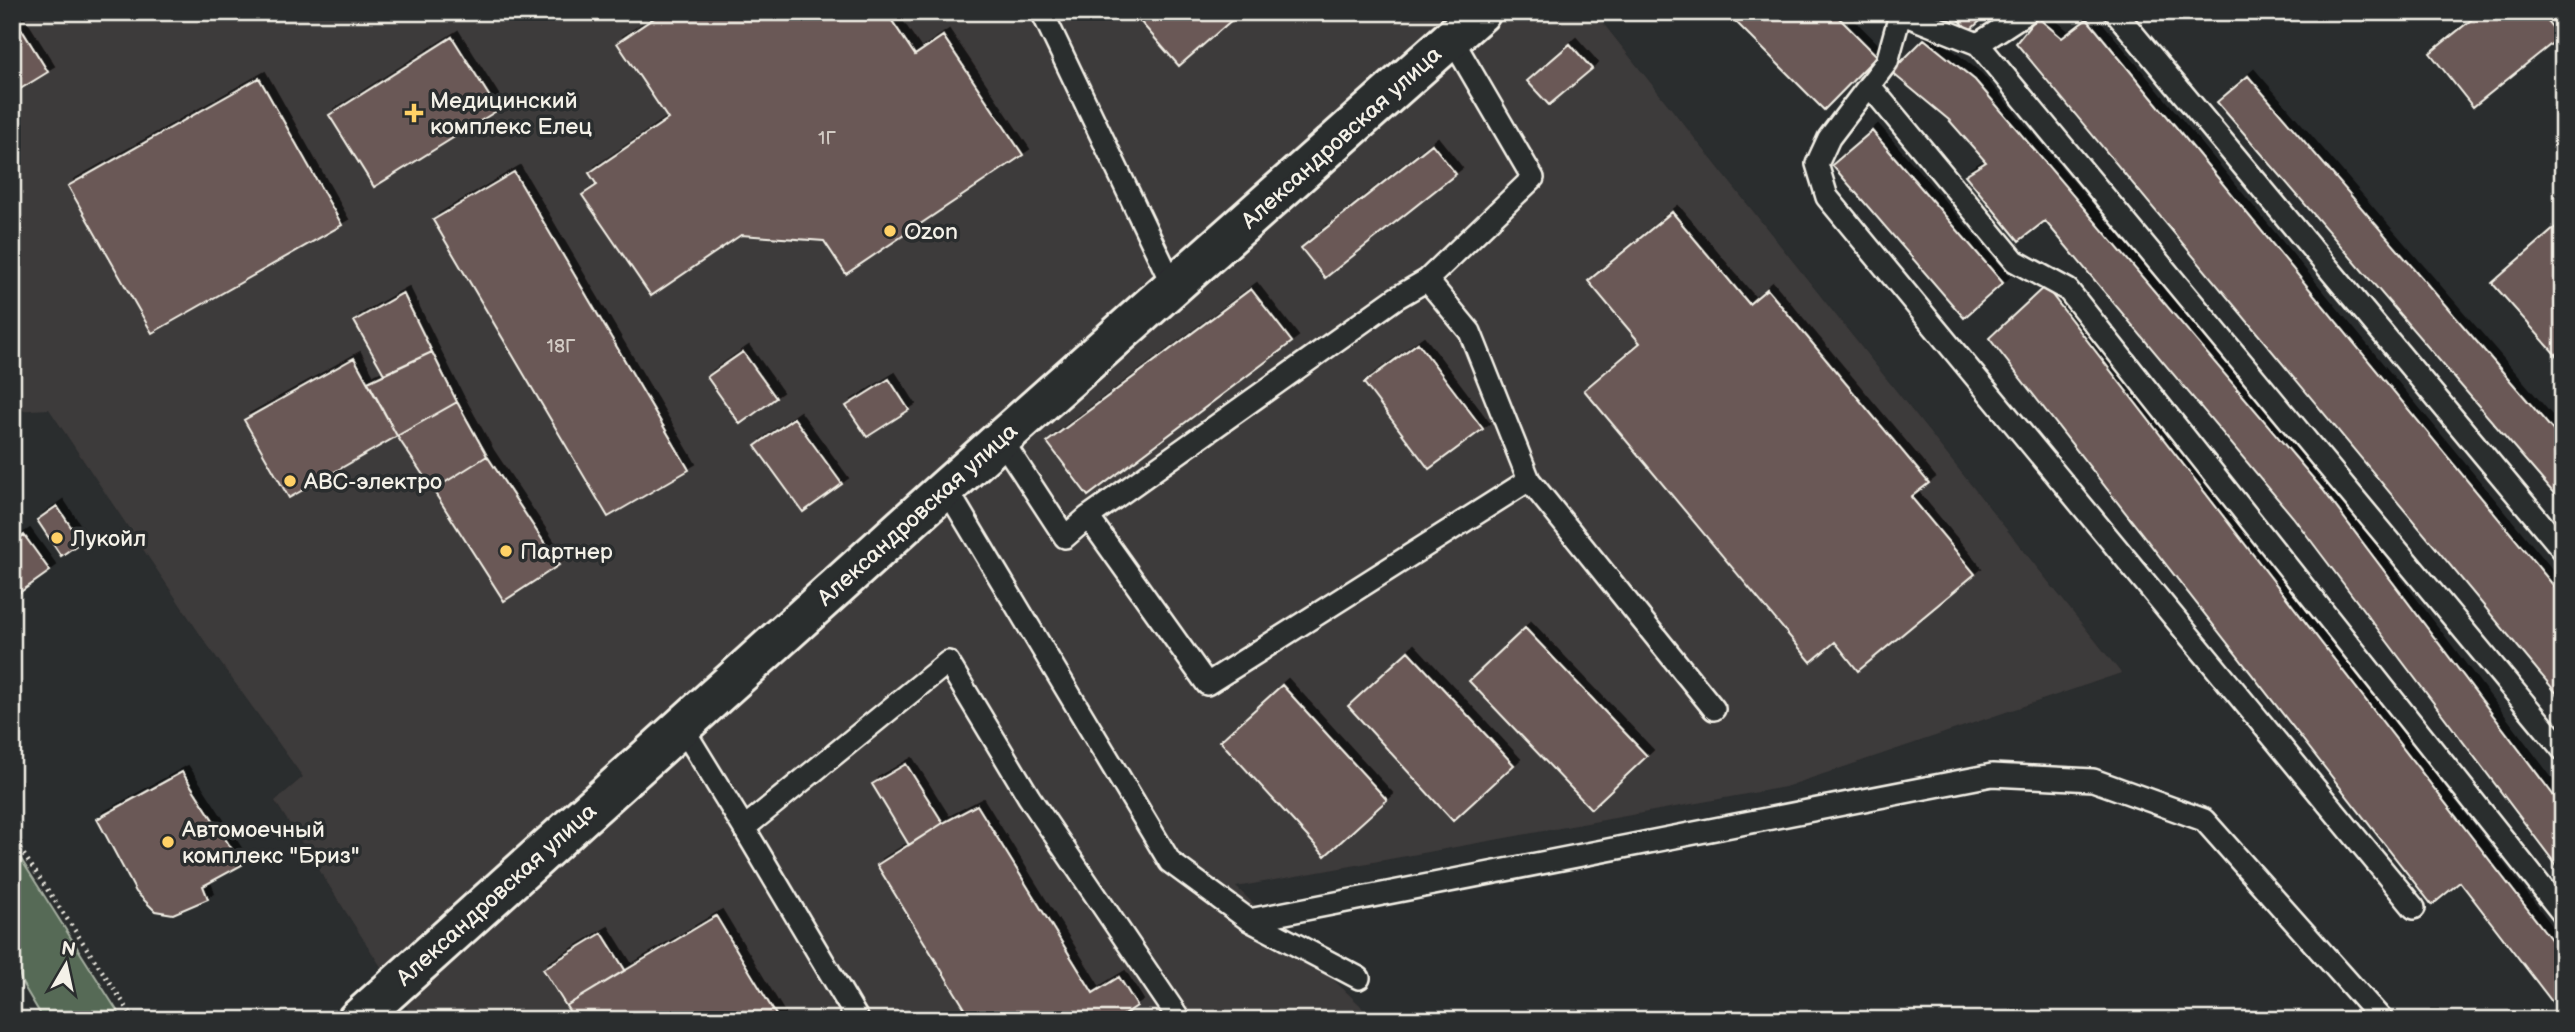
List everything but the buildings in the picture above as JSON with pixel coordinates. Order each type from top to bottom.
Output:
[{"type":"street","name":"Александровская улица","points":[[357,1020],[946,488],[1481,12]]},
{"type":"lane","points":[[1042,12],[1173,286]]},
{"type":"lane","points":[[1978,44],[2027,12]]},
{"type":"lane","points":[[2115,12],[2563,550]]},
{"type":"lane","points":[[2414,908],[1827,197],[1817,164],[1829,138],[1887,62],[1899,13],[1978,44],[2563,750]]},
{"type":"lane","points":[[1001,439],[1065,537],[1088,517],[1396,298],[1427,280],[1533,178],[1452,39]]},
{"type":"lane","points":[[1869,85],[2015,261],[2068,290],[2563,914]]},
{"type":"lane","points":[[1427,280],[1470,332],[1529,480],[1714,709]]},
{"type":"lane","points":[[1088,517],[1207,684],[1529,480]]},
{"type":"lane","points":[[946,488],[1170,862],[1249,920],[1359,978]]},
{"type":"lane","points":[[744,828],[948,662],[1029,797],[1180,1020]]},
{"type":"lane","points":[[682,727],[858,1020]]},
{"type":"lane","points":[[1249,920],[1992,775],[2093,780],[2204,820],[2382,1020]]},
{"type":"path","points":[[12,837],[135,1020]]},
{"type":"shaded area","points":[[12,12],[1594,12],[2121,673],[1785,787],[1236,887],[1360,1005],[1370,1020],[415,1020],[275,801],[303,777],[204,640],[49,409],[12,411]]},
{"type":"green space","points":[[12,845],[123,1020],[44,1020],[22,983],[12,948]]},
{"type":"place","name":"Медицинский комплекс Елец","points":[[414,113]]},
{"type":"place","name":"Ozon","points":[[890,231]]},
{"type":"place","name":"АВС-электро","points":[[290,481]]},
{"type":"place","name":"Лукойл","points":[[57,538]]},
{"type":"place","name":"Партнер","points":[[506,551]]},
{"type":"place","name":"Автомоечный комплекс \"Бриз\"","points":[[168,842]]}]
